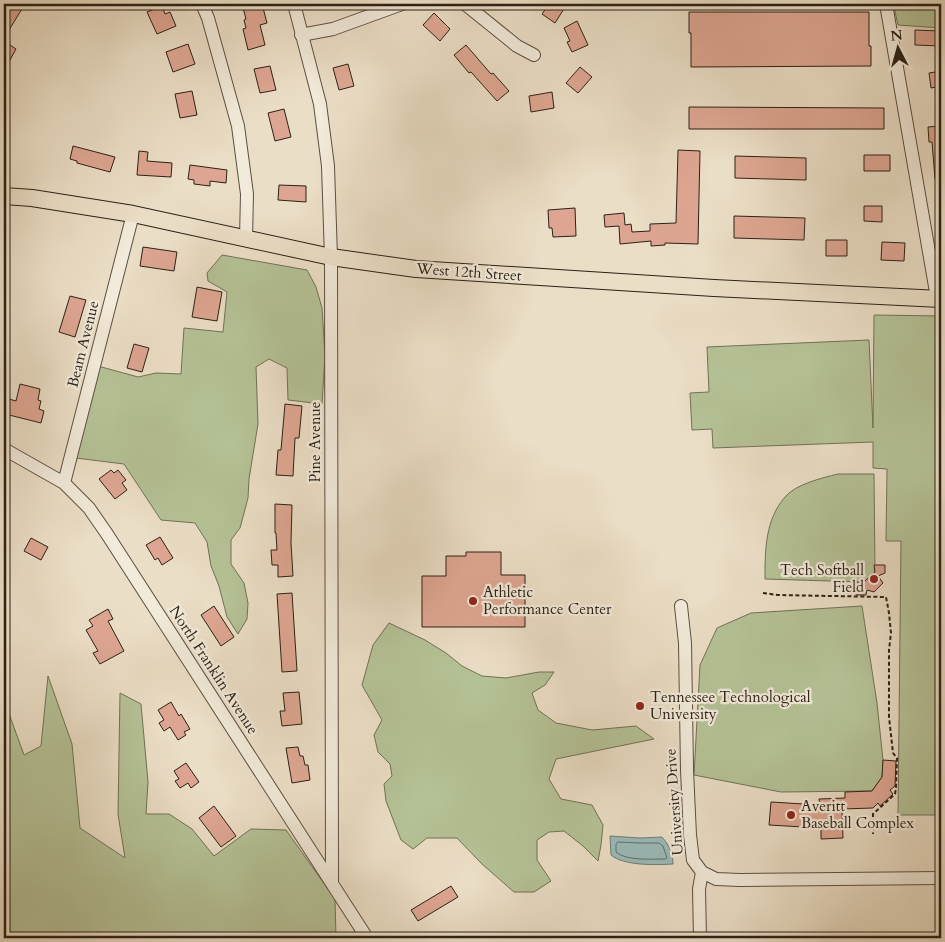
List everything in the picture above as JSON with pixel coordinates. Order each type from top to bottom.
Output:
[{"type":"main road","name":"West 12th Street","points":[[4,196],[32,198],[133,214],[331,257],[416,269],[714,288],[939,298]]},
{"type":"street","points":[[202,4],[208,18],[238,126],[247,194],[246,238]]},
{"type":"street","name":"Pine Avenue","points":[[294,4],[320,104],[327,157],[331,257],[332,883]]},
{"type":"street","points":[[301,34],[333,28],[402,4]]},
{"type":"street","points":[[465,4],[517,46],[534,55]]},
{"type":"street","points":[[886,4],[939,298]]},
{"type":"street","name":"Beam Avenue","points":[[64,483],[133,214]]},
{"type":"street","name":"North Franklin Avenue","points":[[4,449],[64,483],[89,508],[367,938]]},
{"type":"street","name":"University Drive","points":[[680,606],[685,643],[690,835],[693,860],[702,872]]},
{"type":"street","points":[[700,938],[699,888],[702,872],[716,879],[740,880],[941,878]]},
{"type":"path","points":[[763,594],[886,597],[891,633],[889,650],[889,717],[893,753],[897,758],[896,788],[895,794],[873,814],[873,834]]},
{"type":"green space","points":[[941,6],[941,28],[898,25],[894,7]]},
{"type":"green space","points":[[222,255],[307,270],[316,287],[322,308],[325,356],[322,404],[288,400],[287,368],[269,359],[256,367],[258,424],[249,479],[248,498],[240,528],[231,540],[231,564],[244,583],[248,603],[247,619],[238,634],[227,617],[219,586],[211,566],[207,542],[195,523],[161,520],[124,464],[76,458],[98,366],[138,377],[156,373],[181,374],[184,328],[223,332],[227,292],[208,281],[207,273]]},
{"type":"green space","points":[[874,315],[941,316],[941,815],[898,815],[901,541],[886,541],[887,469],[873,468],[873,442],[713,448],[712,429],[692,430],[690,393],[709,392],[707,347],[869,340],[873,428]]},
{"type":"green space","name":"Tech Softball Field","points":[[838,474],[874,474],[875,572],[864,582],[765,579],[768,536],[773,516],[778,506],[796,488]]},
{"type":"green space","name":"Averitt Baseball Complex","points":[[862,606],[877,703],[883,760],[882,777],[872,791],[781,792],[694,775],[700,665],[717,628],[751,613]]},
{"type":"green space","points":[[389,623],[425,640],[462,666],[482,676],[506,678],[539,672],[554,672],[545,685],[532,693],[538,710],[556,723],[592,730],[636,726],[654,739],[556,759],[549,779],[561,799],[592,805],[603,825],[598,861],[564,831],[549,832],[537,840],[537,860],[551,881],[534,892],[514,892],[482,864],[457,838],[427,838],[413,849],[401,840],[386,801],[384,784],[392,776],[390,764],[378,752],[374,735],[382,720],[362,685],[373,645]]},
{"type":"green space","points":[[48,676],[72,744],[80,828],[125,858],[118,814],[120,693],[141,704],[148,782],[146,814],[169,814],[192,829],[214,856],[251,829],[286,830],[335,899],[336,938],[4,938],[4,700],[24,755],[41,746]]},
{"type":"water","points":[[610,836],[662,837],[670,849],[673,864],[640,864],[617,859],[611,855]]},
{"type":"building","points":[[7,4],[25,4],[4,38],[4,9]]},
{"type":"building","points":[[242,4],[262,4],[267,23],[260,25],[265,45],[248,50],[243,29],[246,28],[244,20],[246,19]]},
{"type":"building","points":[[549,4],[567,4],[555,23],[542,14]]},
{"type":"building","points":[[162,6],[165,14],[170,12],[176,26],[157,34],[147,12]]},
{"type":"building","points":[[689,12],[869,12],[871,66],[691,67]]},
{"type":"building","points":[[434,13],[450,29],[440,41],[423,25]]},
{"type":"building","points":[[577,21],[588,45],[572,52],[567,42],[570,41],[564,28]]},
{"type":"building","points":[[915,30],[941,31],[941,46],[915,45]]},
{"type":"building","points":[[4,41],[16,49],[4,71]]},
{"type":"building","points":[[188,44],[195,64],[173,72],[166,52]]},
{"type":"building","points":[[466,45],[491,74],[493,73],[509,91],[497,101],[454,55]]},
{"type":"building","points":[[348,64],[354,86],[339,90],[333,68]]},
{"type":"building","points":[[270,66],[276,90],[260,93],[254,69]]},
{"type":"building","points":[[580,67],[592,77],[578,93],[566,83]]},
{"type":"building","points":[[941,71],[941,86],[931,88],[929,73]]},
{"type":"building","points":[[192,91],[197,115],[180,118],[175,94]]},
{"type":"building","points":[[552,92],[554,108],[531,112],[529,96]]},
{"type":"building","points":[[689,107],[884,108],[884,129],[689,129]]},
{"type":"building","points":[[284,109],[291,137],[275,141],[268,113]]},
{"type":"building","points":[[941,126],[941,179],[935,179],[932,142],[929,142],[928,127]]},
{"type":"building","points":[[73,146],[115,157],[110,172],[77,163],[77,161],[70,159]]},
{"type":"building","points":[[678,150],[700,151],[698,244],[665,243],[665,245],[651,246],[651,241],[620,244],[619,226],[605,227],[604,215],[624,213],[625,225],[631,224],[632,232],[650,231],[650,224],[676,223]]},
{"type":"building","points":[[139,151],[148,152],[147,161],[172,163],[171,177],[137,175]]},
{"type":"building","points":[[864,155],[890,155],[890,171],[864,171]]},
{"type":"building","points":[[735,156],[806,158],[806,180],[735,178]]},
{"type":"building","points":[[190,165],[227,170],[226,183],[210,181],[210,186],[194,184],[194,180],[188,179]]},
{"type":"building","points":[[279,185],[306,186],[306,202],[278,200]]},
{"type":"building","points":[[864,206],[882,206],[882,222],[864,221]]},
{"type":"building","points":[[575,208],[576,236],[553,237],[552,228],[549,228],[548,210]]},
{"type":"building","points":[[734,216],[805,218],[804,240],[734,238]]},
{"type":"building","points":[[826,240],[847,240],[847,256],[826,256]]},
{"type":"building","points":[[882,242],[905,243],[904,261],[881,260]]},
{"type":"building","points":[[143,247],[177,252],[174,271],[140,266]]},
{"type":"building","points":[[197,287],[222,292],[217,321],[192,317]]},
{"type":"building","points":[[70,296],[86,300],[75,337],[59,332]]},
{"type":"building","points":[[134,344],[149,348],[142,372],[127,368]]},
{"type":"building","points":[[20,384],[40,389],[38,400],[41,401],[39,409],[44,411],[41,423],[5,414],[9,399],[16,401]]},
{"type":"building","points":[[285,404],[302,406],[299,438],[295,438],[293,476],[276,475],[278,450],[281,450]]},
{"type":"building","points":[[111,470],[114,473],[118,470],[126,480],[122,483],[127,490],[115,499],[99,479]]},
{"type":"building","points":[[275,504],[292,505],[291,543],[293,576],[278,577],[278,565],[272,565],[271,550],[277,550]]},
{"type":"building","points":[[160,537],[173,558],[162,565],[158,558],[155,560],[146,545]]},
{"type":"building","points":[[31,538],[48,547],[41,560],[24,551]]},
{"type":"building","name":"Athletic Performance Center","points":[[466,552],[501,552],[501,575],[525,575],[525,627],[422,627],[422,576],[446,576],[446,556],[466,556]]},
{"type":"building","name":"Tech Softball Field","points":[[874,565],[885,565],[885,573],[878,576],[883,583],[874,592],[867,590],[866,595],[856,595],[856,582],[864,582],[875,572]]},
{"type":"building","points":[[292,593],[297,671],[282,672],[277,594]]},
{"type":"building","points":[[214,606],[234,637],[221,646],[201,615]]},
{"type":"building","points":[[108,609],[113,619],[108,621],[124,651],[100,664],[93,653],[98,651],[86,630],[93,626],[89,620]]},
{"type":"building","points":[[299,692],[302,724],[282,726],[280,711],[285,711],[283,693]]},
{"type":"building","points":[[171,702],[179,716],[181,714],[190,729],[184,732],[186,735],[178,740],[170,727],[164,731],[159,723],[164,720],[158,710]]},
{"type":"building","points":[[298,747],[305,765],[308,765],[310,780],[292,783],[286,748]]},
{"type":"building","points":[[883,760],[896,761],[895,786],[890,790],[893,794],[880,806],[878,803],[873,808],[842,809],[843,838],[821,839],[821,828],[769,825],[771,802],[820,805],[819,799],[845,798],[845,792],[872,791],[882,777]]},
{"type":"building","points":[[186,763],[199,782],[191,788],[188,783],[180,788],[175,781],[179,779],[174,771]]},
{"type":"building","points":[[214,806],[236,836],[221,847],[199,818]]},
{"type":"building","points":[[451,886],[458,897],[418,921],[411,910]]},
{"type":"place","name":"Tech Softball Field","points":[[874,579]]},
{"type":"place","name":"Athletic Performance Center","points":[[473,601]]},
{"type":"place","name":"Tennessee Technological University","points":[[640,706]]},
{"type":"place","name":"Averitt Baseball Complex","points":[[791,815]]}]
